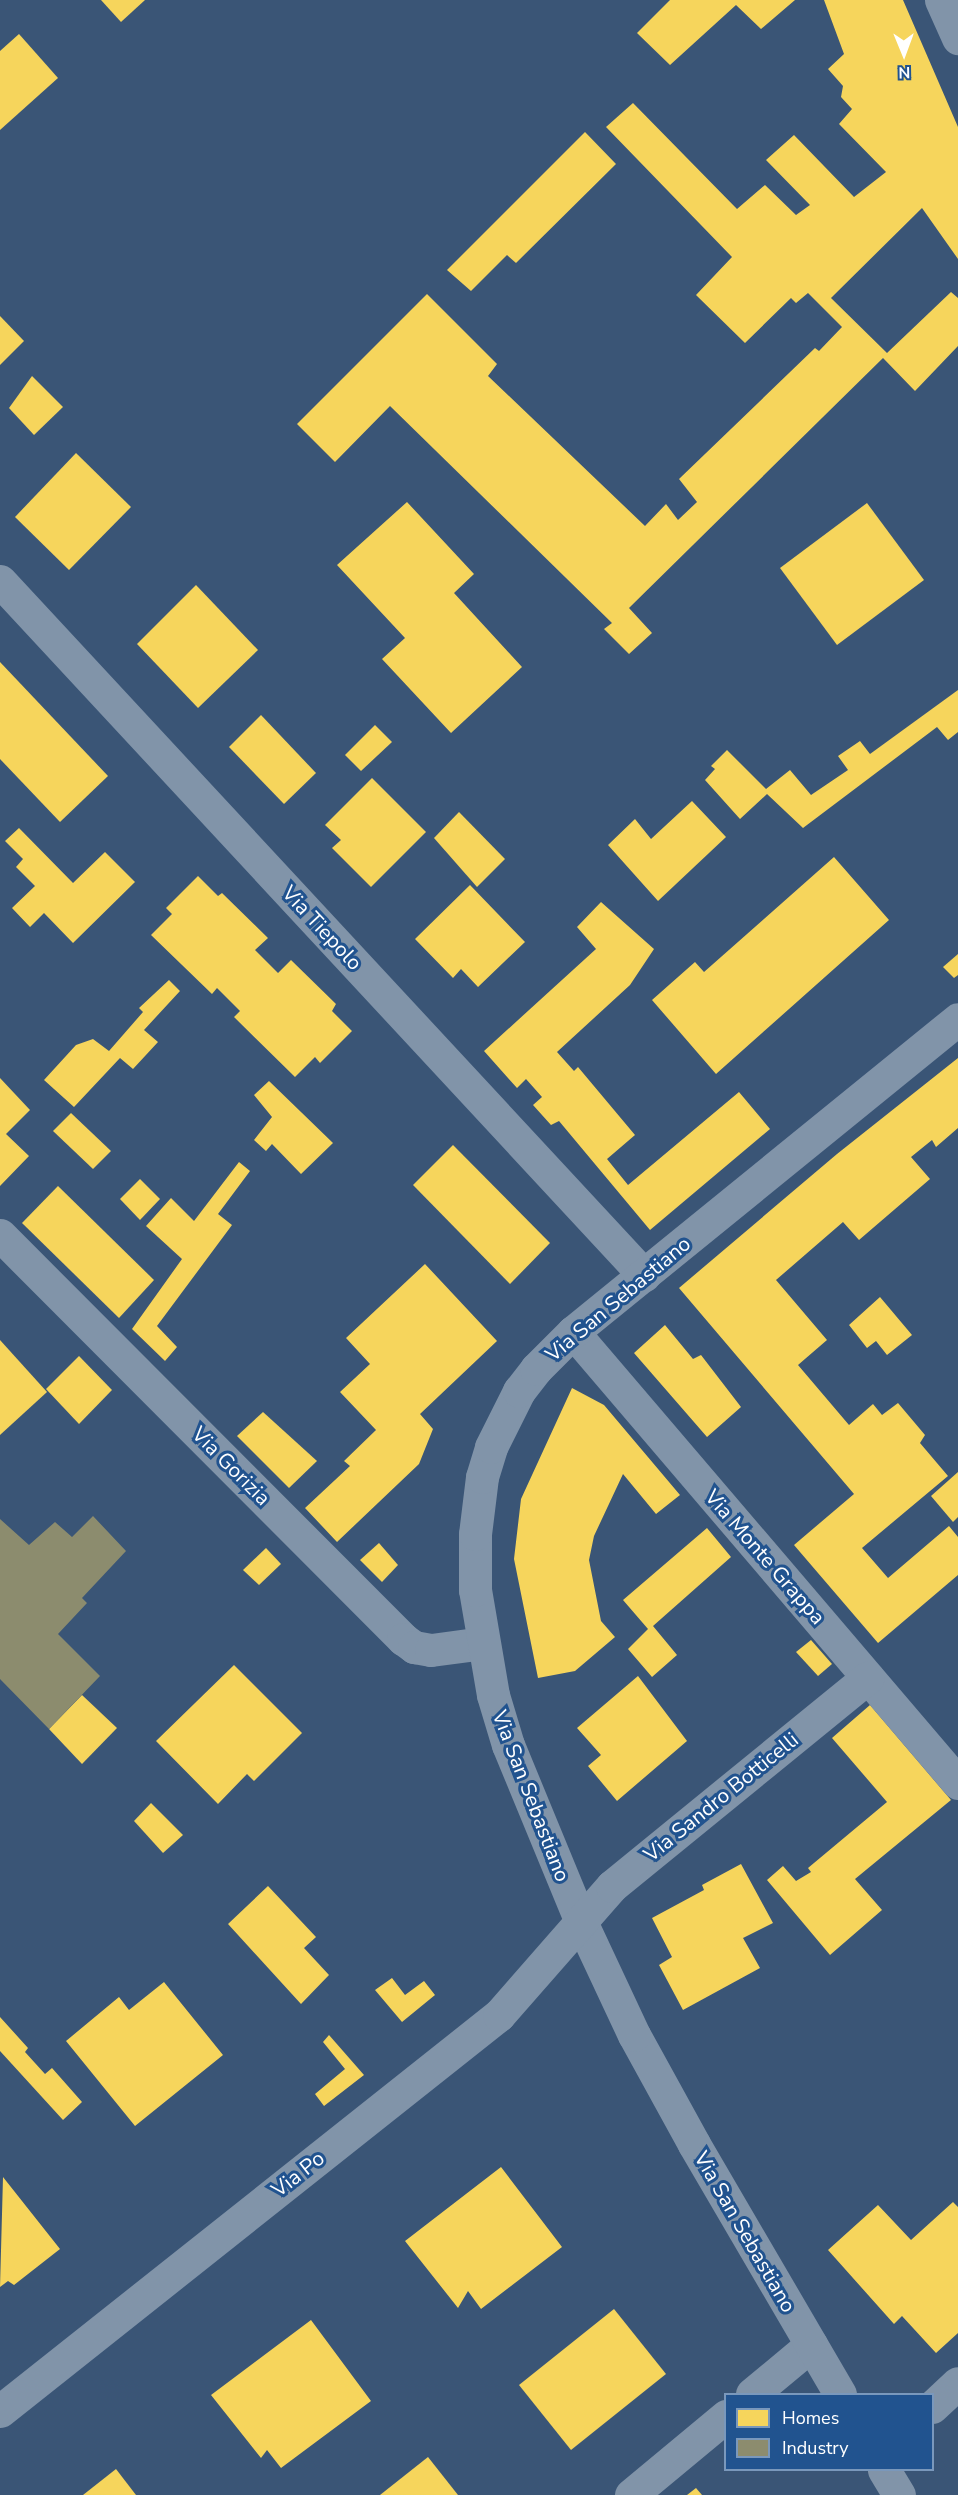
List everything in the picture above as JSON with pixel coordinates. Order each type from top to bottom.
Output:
[{"type":"street","points":[[941,0],[958,38]]},
{"type":"street","name":"Via Tiepolo","points":[[0,581],[644,1275]]},
{"type":"street","name":"Via San Sebastiano","points":[[839,2393],[634,2035],[581,1922],[508,1745],[483,1643],[475,1590],[475,1545],[482,1477],[491,1447],[519,1391],[573,1332],[958,1018]]},
{"type":"street","name":"Via Gorizia","points":[[0,1235],[403,1639],[414,1647],[431,1650],[483,1643]]},
{"type":"street","name":"Via Monte Grappa","points":[[573,1332],[958,1783]]},
{"type":"street","name":"Via Sandro Botticelli","points":[[581,1922],[612,1886],[868,1677]]},
{"type":"street","name":"Via Po","points":[[0,2410],[499,2014],[581,1922]]},
{"type":"street","points":[[753,2393],[811,2345]]},
{"type":"street","points":[[934,2406],[958,2384]]},
{"type":"street","points":[[631,2495],[724,2418]]},
{"type":"street","points":[[885,2471],[899,2495]]},
{"type":"building: Homes","points":[[101,0],[145,0],[121,22]]},
{"type":"building: Homes","points":[[670,0],[795,0],[761,29],[736,5],[670,65],[637,33]]},
{"type":"building: Homes","points":[[824,0],[903,0],[958,127],[958,259],[922,208],[831,298],[887,353],[951,292],[958,298],[958,346],[915,391],[883,358],[629,608],[652,633],[629,654],[604,629],[612,623],[390,406],[335,462],[297,424],[427,294],[497,364],[488,376],[645,526],[666,504],[678,520],[697,502],[679,479],[815,348],[819,351],[842,327],[808,293],[796,303],[791,298],[745,343],[696,295],[732,257],[606,127],[633,103],[737,209],[765,185],[796,215],[810,205],[766,160],[794,135],[854,197],[886,172],[839,124],[852,109],[841,97],[843,86],[828,69],[844,54]]},
{"type":"building: Homes","points":[[19,34],[58,78],[0,130],[0,51]]},
{"type":"building: Homes","points":[[585,132],[616,164],[516,263],[507,255],[471,291],[447,270]]},
{"type":"building: Homes","points":[[0,316],[24,341],[0,365]]},
{"type":"building: Homes","points":[[32,376],[63,407],[34,435],[9,408]]},
{"type":"building: Homes","points":[[76,453],[131,507],[69,570],[15,517]]},
{"type":"building: Homes","points":[[407,502],[474,574],[454,593],[522,667],[451,733],[382,659],[405,638],[337,565]]},
{"type":"building: Homes","points":[[867,503],[924,580],[837,645],[780,568]]},
{"type":"building: Homes","points":[[196,585],[258,650],[198,708],[137,644]]},
{"type":"building: Homes","points":[[0,662],[108,776],[60,822],[0,759]]},
{"type":"building: Homes","points":[[958,690],[958,732],[948,740],[937,727],[803,828],[767,794],[740,819],[705,780],[715,769],[711,766],[727,750],[766,789],[790,770],[811,795],[848,770],[838,756],[860,741],[870,754]]},
{"type":"building: Homes","points":[[261,715],[316,773],[284,804],[229,747]]},
{"type":"building: Homes","points":[[375,725],[392,742],[361,771],[345,755]]},
{"type":"building: Homes","points":[[372,778],[426,832],[371,887],[332,848],[341,840],[325,825]]},
{"type":"building: Homes","points":[[692,801],[726,837],[658,901],[608,845],[635,819],[651,839]]},
{"type":"building: Homes","points":[[459,812],[505,859],[477,887],[434,838]]},
{"type":"building: Homes","points":[[19,828],[73,883],[105,852],[135,882],[73,943],[44,913],[30,927],[12,908],[35,886],[16,867],[23,859],[5,841]]},
{"type":"building: Homes","points":[[834,857],[889,920],[716,1074],[652,1000],[695,962],[704,972]]},
{"type":"building: Homes","points":[[198,876],[218,896],[222,893],[268,938],[255,950],[278,973],[291,960],[336,1004],[332,1011],[352,1031],[320,1063],[315,1057],[295,1077],[234,1017],[240,1011],[217,988],[212,994],[151,935],[172,914],[166,908]]},
{"type":"building: Homes","points":[[470,885],[525,942],[478,987],[461,969],[453,978],[415,939]]},
{"type":"building: Homes","points":[[601,902],[654,949],[630,985],[557,1052],[574,1071],[578,1067],[635,1135],[607,1159],[628,1185],[739,1092],[770,1129],[650,1230],[559,1121],[551,1125],[533,1105],[542,1097],[526,1079],[517,1088],[484,1051],[596,949],[577,927]]},
{"type":"building: Homes","points":[[958,954],[958,975],[954,978],[943,967]]},
{"type":"building: Homes","points":[[169,980],[180,991],[144,1030],[158,1042],[133,1069],[120,1058],[74,1107],[44,1080],[76,1045],[93,1039],[109,1051],[143,1012],[139,1008]]},
{"type":"building: Homes","points":[[958,1058],[958,1128],[936,1147],[932,1140],[911,1157],[930,1179],[859,1240],[843,1222],[776,1280],[827,1340],[798,1365],[849,1425],[873,1404],[882,1415],[898,1403],[925,1435],[920,1443],[948,1476],[862,1548],[888,1578],[949,1526],[958,1537],[958,1575],[878,1643],[794,1545],[854,1494],[679,1288],[837,1154]]},
{"type":"building: Homes","points":[[0,1078],[30,1110],[6,1134],[29,1156],[0,1186]]},
{"type":"building: Homes","points":[[269,1081],[333,1143],[301,1174],[272,1144],[266,1151],[254,1140],[272,1117],[254,1095]]},
{"type":"building: Homes","points":[[71,1113],[111,1151],[93,1169],[53,1131]]},
{"type":"building: Homes","points":[[453,1145],[550,1243],[510,1284],[413,1185]]},
{"type":"building: Homes","points":[[239,1162],[250,1171],[218,1214],[232,1225],[157,1326],[177,1347],[165,1361],[132,1329],[182,1259],[146,1226],[171,1198],[194,1221]]},
{"type":"building: Homes","points":[[140,1179],[160,1199],[140,1220],[120,1199]]},
{"type":"building: Homes","points":[[58,1186],[154,1280],[119,1318],[22,1223]]},
{"type":"building: Homes","points":[[425,1264],[497,1341],[420,1414],[433,1429],[419,1464],[337,1542],[305,1508],[350,1466],[344,1461],[376,1430],[340,1392],[370,1364],[346,1338]]},
{"type":"building: Homes","points":[[880,1297],[912,1335],[887,1355],[876,1341],[867,1348],[849,1325]]},
{"type":"building: Homes","points":[[665,1325],[693,1359],[701,1355],[741,1407],[707,1437],[634,1353]]},
{"type":"building: Homes","points":[[0,1340],[47,1392],[0,1435]]},
{"type":"building: Homes","points":[[79,1356],[112,1390],[79,1424],[46,1389]]},
{"type":"building: Homes","points":[[572,1388],[604,1405],[680,1495],[656,1514],[623,1474],[594,1536],[589,1560],[601,1621],[615,1637],[575,1671],[538,1678],[514,1559],[521,1499]]},
{"type":"building: Homes","points":[[263,1412],[317,1461],[289,1488],[237,1436]]},
{"type":"building: Homes","points":[[958,1472],[958,1517],[953,1522],[931,1496]]},
{"type":"building: Homes","points":[[707,1528],[731,1557],[653,1626],[677,1655],[652,1677],[628,1649],[648,1629],[623,1600]]},
{"type":"building: Homes","points":[[379,1543],[398,1565],[382,1582],[360,1560]]},
{"type":"building: Homes","points":[[266,1548],[281,1564],[259,1585],[243,1570]]},
{"type":"building: Homes","points":[[811,1640],[832,1664],[818,1676],[796,1652]]},
{"type":"building: Homes","points":[[234,1665],[302,1733],[254,1781],[247,1774],[218,1804],[156,1741]]},
{"type":"building: Homes","points":[[638,1676],[687,1741],[617,1801],[588,1766],[601,1755],[577,1728]]},
{"type":"building: Homes","points":[[82,1695],[117,1728],[82,1764],[49,1729]]},
{"type":"building: Homes","points":[[870,1705],[951,1800],[855,1879],[882,1910],[830,1955],[767,1880],[783,1866],[796,1881],[811,1872],[808,1868],[887,1802],[832,1738]]},
{"type":"building: Homes","points":[[151,1803],[183,1835],[163,1853],[134,1821]]},
{"type":"building: Homes","points":[[741,1864],[773,1923],[743,1938],[760,1968],[683,2010],[659,1965],[672,1957],[652,1918],[704,1890],[702,1885]]},
{"type":"building: Homes","points":[[268,1886],[316,1937],[304,1948],[329,1975],[301,2004],[228,1924]]},
{"type":"building: Homes","points":[[392,1978],[405,1995],[424,1981],[435,1995],[402,2022],[375,1990]]},
{"type":"building: Homes","points":[[164,1982],[223,2055],[135,2126],[66,2041],[119,1997],[129,2010]]},
{"type":"building: Homes","points":[[0,2017],[28,2048],[25,2052],[45,2074],[52,2068],[82,2102],[63,2120],[0,2051]]},
{"type":"building: Homes","points":[[329,2035],[364,2075],[324,2106],[315,2094],[345,2069],[323,2042]]},
{"type":"building: Homes","points":[[501,2167],[562,2247],[481,2309],[468,2291],[458,2308],[405,2241]]},
{"type":"building: Homes","points":[[3,2177],[60,2249],[14,2285],[8,2281],[0,2287]]},
{"type":"building: Homes","points":[[953,2202],[958,2207],[958,2333],[936,2353],[902,2316],[894,2324],[828,2250],[878,2205],[911,2240]]},
{"type":"building: Homes","points":[[614,2309],[666,2374],[571,2450],[519,2385]]},
{"type":"building: Homes","points":[[311,2320],[371,2401],[281,2468],[267,2450],[261,2458],[211,2395]]},
{"type":"building: Homes","points":[[428,2457],[458,2495],[380,2495]]},
{"type":"building: Homes","points":[[116,2469],[136,2495],[83,2495]]},
{"type":"building: Homes","points":[[696,2488],[702,2495],[687,2495]]},
{"type":"building: Industry","points":[[93,1516],[126,1551],[82,1598],[87,1603],[58,1634],[100,1676],[49,1729],[0,1679],[0,1519],[29,1545],[55,1522],[72,1537]]}]
